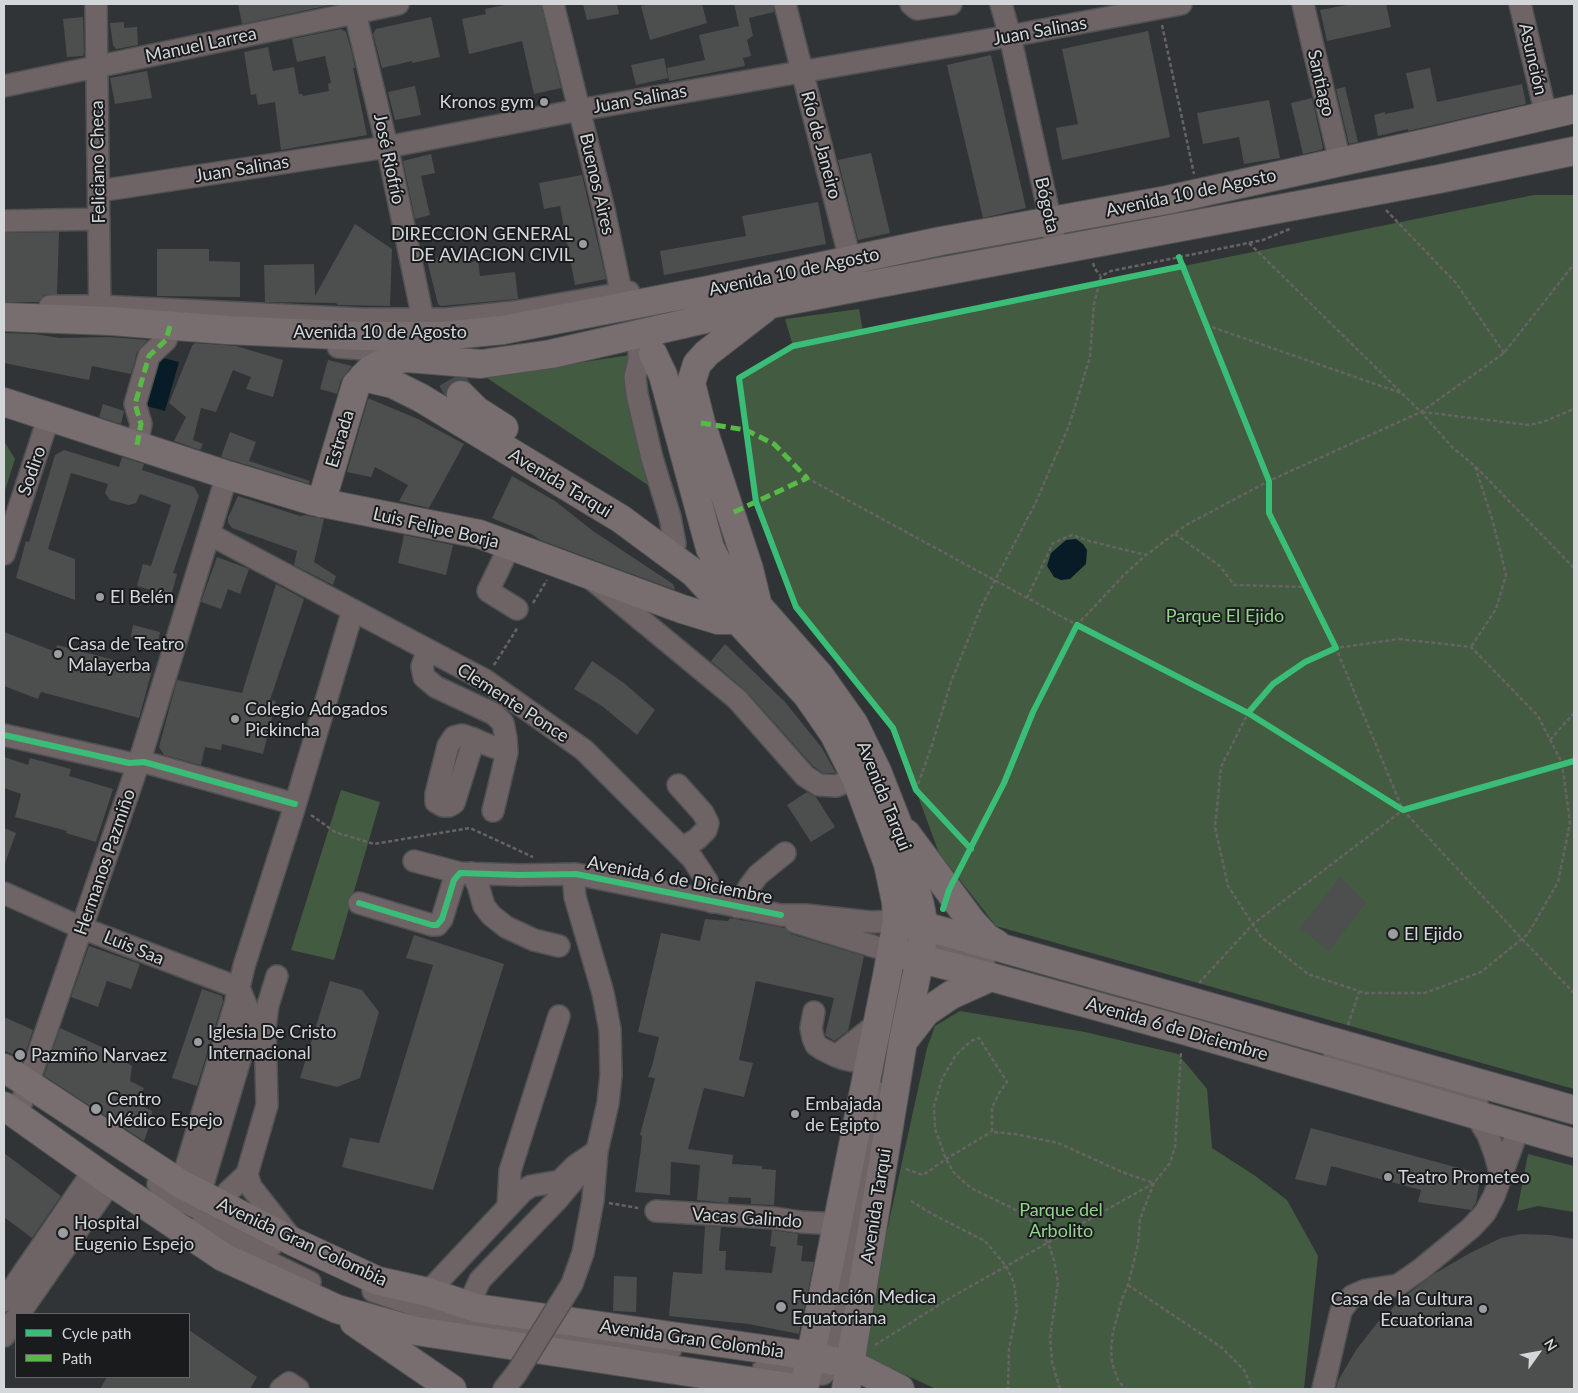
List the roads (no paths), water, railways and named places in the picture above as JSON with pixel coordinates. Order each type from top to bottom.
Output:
[{"type":"main road","name":"Avenida 10 de Agosto","points":[[4,317],[99,313],[169,330],[226,330],[359,336],[442,336],[503,330],[623,300],[709,290],[850,255],[1044,219],[1167,200],[1574,109]]},
{"type":"main road","points":[[1389,196],[1392,150],[1434,158],[1484,153],[1574,132]]},
{"type":"main road","name":"Avenida 10 de Agosto","points":[[363,377],[370,370],[381,364],[407,358],[481,364],[551,354],[762,311],[857,287],[1057,250],[1389,196],[1464,174],[1574,151]]},
{"type":"main road","name":"Avenida Tarqui","points":[[762,311],[708,353],[697,364],[691,383],[701,423],[749,569],[748,613],[834,734],[856,778],[888,864],[896,902],[897,921]]},
{"type":"main road","points":[[359,336],[381,348],[418,351],[519,347],[556,341],[593,331]]},
{"type":"main road","points":[[586,574],[718,620],[748,613],[726,580],[710,548],[663,375],[646,349]]},
{"type":"main road","name":"Avenida Tarqui","points":[[363,377],[393,384],[420,398],[621,519],[694,573],[708,590],[748,613],[820,676],[854,724],[877,771],[898,822],[920,905],[913,946],[902,1041],[811,1374]]},
{"type":"main road","name":"Estrada","points":[[321,503],[356,385],[363,377]]},
{"type":"main road","points":[[461,395],[476,410],[650,520],[675,544],[694,573]]},
{"type":"main road","name":"Luis Felipe Borja","points":[[4,402],[227,475],[321,503],[479,534],[586,574]]},
{"type":"main road","points":[[898,822],[972,922],[987,938],[1009,951]]},
{"type":"main road","name":"Avenida 6 de Diciembre","points":[[897,921],[913,946],[991,977],[1574,1143]]},
{"type":"main road","name":"Avenida Tarqui","points":[[811,1374],[838,1224],[878,1023],[913,946]]},
{"type":"main road","name":"Avenida 6 de Diciembre","points":[[913,946],[1009,951],[1574,1110]]},
{"type":"main road","points":[[902,1041],[926,1012],[951,995],[991,977]]},
{"type":"main road","name":"Avenida Gran Colombia","points":[[4,1068],[14,1093],[102,1176],[223,1257],[337,1309],[422,1312],[476,1308],[811,1374]]},
{"type":"main road","name":"Avenida Gran Colombia","points":[[14,1093],[200,1194],[294,1242],[378,1281],[422,1312],[811,1374]]},
{"type":"main road","points":[[337,1309],[452,1389]]},
{"type":"main road","points":[[811,1374],[900,1389]]},
{"type":"street","name":"Feliciano Checa","points":[[96,4],[99,313]]},
{"type":"street","name":"Manuel Larrea","points":[[4,86],[354,8],[398,4]]},
{"type":"street","name":"Buenos Aires","points":[[553,4],[623,300]]},
{"type":"street","name":"Río de Janeiro","points":[[784,4],[857,287]]},
{"type":"street","points":[[911,4],[917,9],[951,4]]},
{"type":"street","name":"Bógota","points":[[1001,4],[1005,37],[1044,219],[1057,250]]},
{"type":"street","name":"Juan Salinas","points":[[99,191],[387,146],[579,110],[1005,37],[1182,4]]},
{"type":"street","name":"Santiago","points":[[1303,4],[1340,162]]},
{"type":"street","name":"Asunción","points":[[1520,4],[1546,115]]},
{"type":"street","name":"José Riofrío","points":[[354,8],[387,146],[422,314]]},
{"type":"street","points":[[1392,150],[1486,138],[1574,118]]},
{"type":"street","points":[[4,327],[111,326],[363,349],[407,358],[461,373],[540,363],[603,347],[646,349],[762,311],[1204,227],[1414,191],[1510,156],[1574,140]]},
{"type":"street","points":[[4,221],[99,219]]},
{"type":"street","points":[[4,306],[99,313],[446,319],[623,300]]},
{"type":"street","points":[[137,445],[141,424],[135,404],[149,356],[164,343],[169,330]]},
{"type":"street","points":[[646,349],[639,361],[635,377],[637,394],[652,458],[670,517],[675,544]]},
{"type":"street","name":"Sodiro","points":[[4,554],[49,416]]},
{"type":"street","name":"Hermanos Pazmiño","points":[[14,1093],[82,928],[139,762],[227,475]]},
{"type":"street","name":"Clemente Ponce","points":[[209,534],[485,680],[584,750],[692,858],[707,881],[712,902]]},
{"type":"street","points":[[508,544],[503,560],[488,591],[517,609]]},
{"type":"street","name":"Luis Felipe Borja","points":[[586,574],[737,699],[805,776],[819,785],[836,786],[856,778]]},
{"type":"street","points":[[277,976],[268,1005],[265,1027],[267,1105],[247,1174],[228,1192],[200,1194],[239,988],[353,610]]},
{"type":"street","points":[[428,651],[422,666],[424,678],[436,687],[494,714],[503,723],[507,752],[493,811]]},
{"type":"street","points":[[4,736],[129,763],[144,762],[295,804]]},
{"type":"street","points":[[474,739],[507,752]]},
{"type":"street","points":[[678,785],[703,813],[708,823],[706,830],[682,848]]},
{"type":"street","points":[[738,907],[758,875],[785,853]]},
{"type":"street","name":"Avenida 6 de Diciembre","points":[[414,862],[466,873],[520,875],[581,874],[781,915],[806,915],[870,922],[897,921]]},
{"type":"street","points":[[359,903],[432,925],[436,924],[442,919],[454,880],[466,873],[478,885],[484,906],[491,915],[506,927],[534,940],[559,946]]},
{"type":"street","points":[[510,1381],[572,1284],[583,1254],[593,1200],[596,1152],[608,1103],[610,1030],[603,993],[575,897],[573,875]]},
{"type":"street","name":"Luis Saa","points":[[4,893],[82,928],[239,988]]},
{"type":"street","name":"Avenida 6 de Diciembre","points":[[781,915],[803,926],[867,943],[913,946]]},
{"type":"street","points":[[913,946],[942,941],[1574,1117]]},
{"type":"street","points":[[913,946],[941,950],[1434,1088],[1574,1133]]},
{"type":"street","points":[[811,1374],[843,1350],[913,946]]},
{"type":"street","points":[[814,1012],[812,1028],[816,1044],[822,1049],[844,1059],[870,1064]]},
{"type":"street","points":[[508,1207],[510,1171],[559,1016]]},
{"type":"street","points":[[836,1056],[878,1023]]},
{"type":"street","points":[[14,1093],[183,1201],[241,1230],[422,1312],[523,1191],[531,1186],[560,1181],[575,1166],[596,1152]]},
{"type":"street","points":[[1476,1115],[1488,1135],[1501,1176]]},
{"type":"street","points":[[1323,1389],[1341,1311],[1352,1296],[1366,1290],[1398,1285],[1472,1228],[1485,1213],[1494,1196],[1519,1127]]},
{"type":"street","points":[[476,1308],[474,1293],[480,1280],[557,1200],[596,1152]]},
{"type":"street","points":[[247,1174],[251,1187],[294,1242]]},
{"type":"street","points":[[4,1301],[102,1176]]},
{"type":"street","points":[[20,1313],[102,1176]]},
{"type":"street","name":"Vacas Galindo","points":[[656,1211],[838,1224]]},
{"type":"street","points":[[4,1336],[15,1320]]},
{"type":"street","points":[[281,1389],[290,1383],[298,1389]]},
{"type":"water","points":[[152,355],[179,362],[165,411],[139,404]]},
{"type":"water","points":[[1076,539],[1087,550],[1086,564],[1070,579],[1061,580],[1054,577],[1047,566],[1051,553],[1066,540]]},
{"type":"tunnel","points":[[431,342],[461,395]]},
{"type":"place","name":"Kronos gym","points":[[544,102]]},
{"type":"place","name":"DIRECCION GENERAL DE AVIACION CIVIL","points":[[583,244]]},
{"type":"place","name":"El Belén","points":[[100,597]]},
{"type":"place","name":"Casa de Teatro Malayerba","points":[[58,654]]},
{"type":"place","name":"Colegio Adogados Pickincha","points":[[235,719]]},
{"type":"place","name":"El Ejido","points":[[1393,934]]},
{"type":"place","name":"Iglesia De Cristo Internacional","points":[[198,1042]]},
{"type":"place","name":"Pazmiño Narvaez","points":[[20,1055]]},
{"type":"place","name":"Centro Médico Espejo","points":[[96,1109]]},
{"type":"place","name":"Embajada de Egipto","points":[[795,1114]]},
{"type":"place","name":"Teatro Prometeo","points":[[1388,1177]]},
{"type":"place","name":"Hospital Eugenio Espejo","points":[[63,1233]]},
{"type":"place","name":"Fundación Medica Equatoriana","points":[[781,1307]]},
{"type":"place","name":"Casa de la Cultura Ecuatoriana","points":[[1483,1309]]},
{"type":"park label","name":"Parque El Ejido","points":[[1225,616]]},
{"type":"park label","name":"Parque del Arbolito","points":[[1061,1220]]}]
